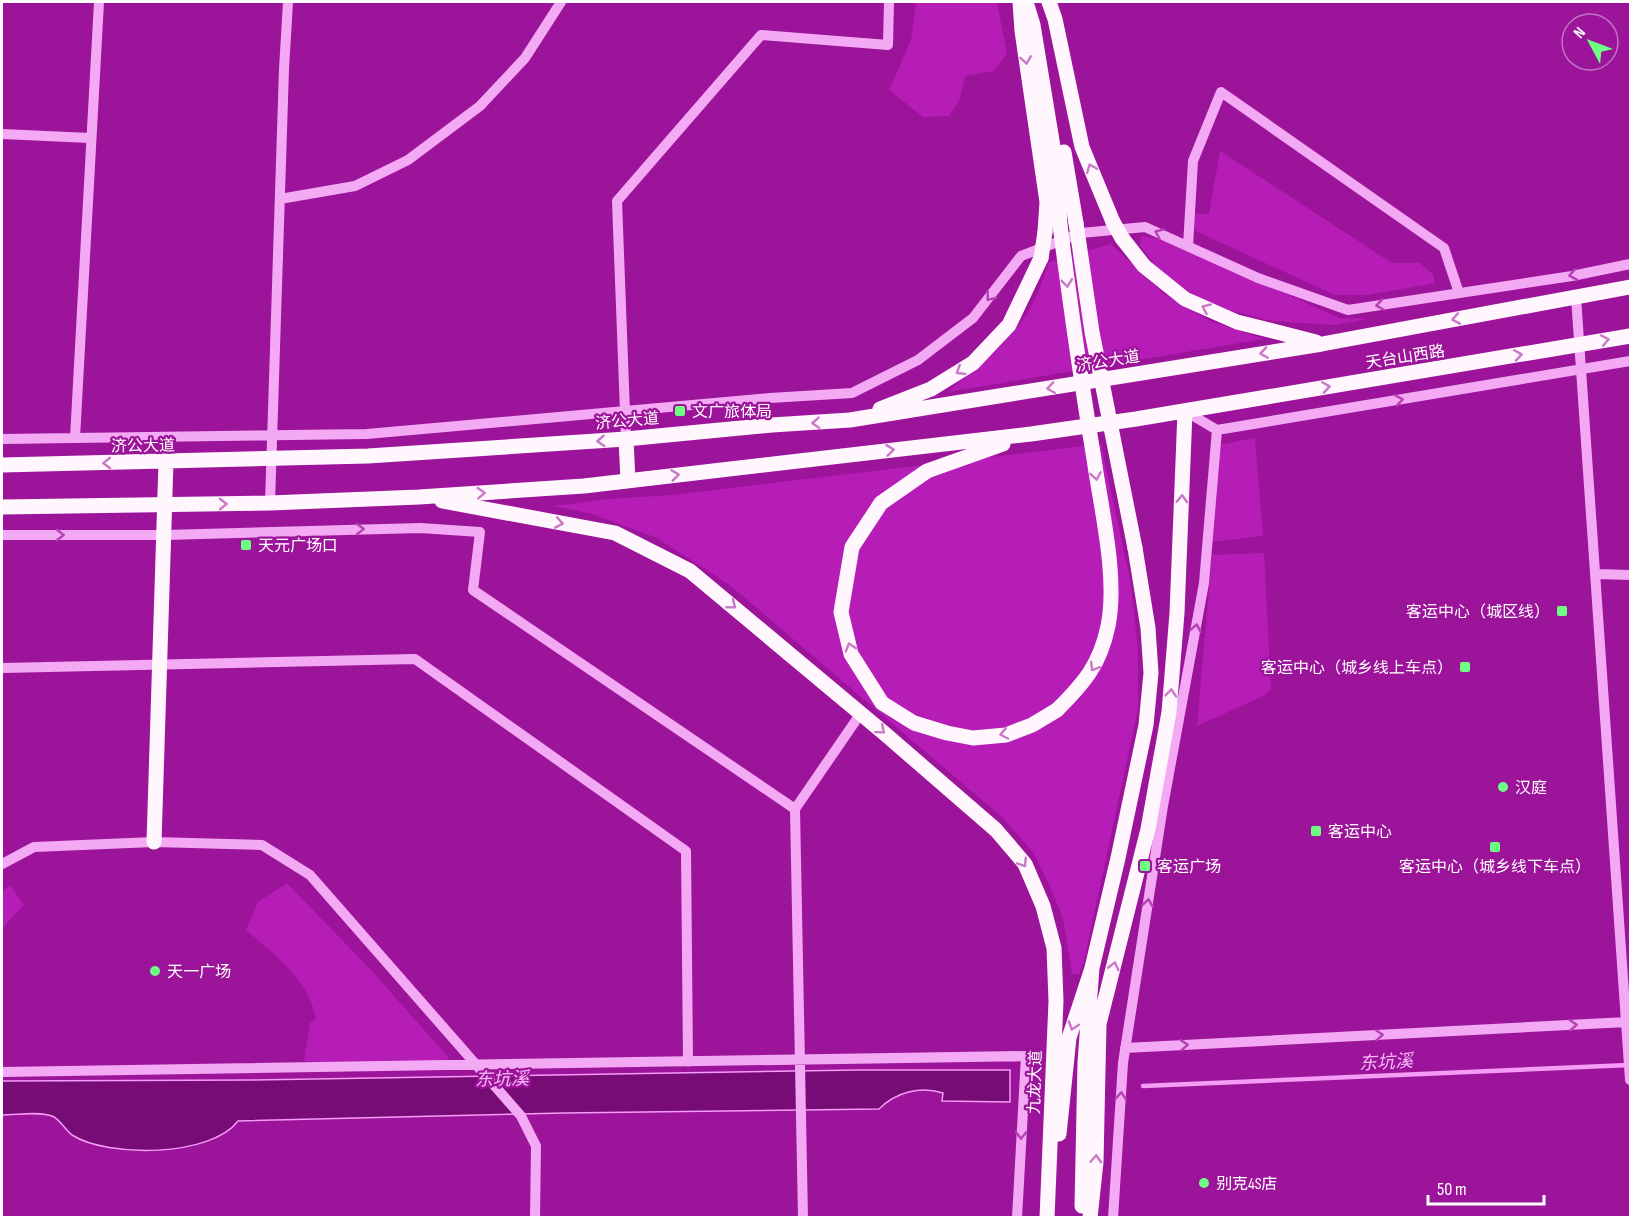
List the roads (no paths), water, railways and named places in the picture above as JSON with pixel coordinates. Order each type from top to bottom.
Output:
[{"type":"main road","points":[[850,420],[931,389],[973,363],[1009,326],[1041,258],[1047,202],[1022,31],[1020,2]]},
{"type":"main road","points":[[1026,2],[1033,25],[1056,165],[1060,225],[1074,337],[1106,539],[1111,588],[1108,625],[1099,657],[1083,684],[1057,710],[1032,725],[1005,735],[973,738],[914,723],[882,703],[850,654],[840,612],[852,547],[881,503],[927,471],[1031,434]]},
{"type":"main road","points":[[1040,2],[1041,21],[1092,332],[1135,548],[1148,628],[1150,673],[1146,725],[1092,968],[1068,1038],[1049,1218]]},
{"type":"main road","points":[[1049,2],[1055,19],[1082,147],[1113,222],[1144,267],[1185,299],[1237,322],[1322,344]]},
{"type":"main road","points":[[1056,165],[1076,224]]},
{"type":"main road","name":"天台山西路","points":[[1322,344],[1630,287]]},
{"type":"main road","name":"天台山西路","points":[[1185,411],[1630,336]]},
{"type":"main road","name":"济公大道","points":[[2,465],[368,456],[626,439],[850,420],[1322,344]]},
{"type":"main road","points":[[2,507],[270,503],[419,497],[584,486],[1031,434],[1185,411],[1177,613],[1169,712],[1148,829],[1099,1024],[1096,1161],[1090,1218]]},
{"type":"main road","points":[[626,439],[628,481]]},
{"type":"main road","points":[[154,842],[165,535],[165,462]]},
{"type":"main road","name":"九龙大道","points":[[419,497],[615,533],[690,571],[861,713],[996,830],[1025,864],[1043,906],[1054,948],[1056,1001],[1049,1218]]},
{"type":"main road","points":[[1082,1218],[1085,1062],[1092,968]]},
{"type":"street","points":[[75,438],[99,2]]},
{"type":"street","points":[[270,503],[288,2]]},
{"type":"street","points":[[280,199],[355,186],[408,160],[480,106],[525,58],[561,2]]},
{"type":"street","points":[[626,439],[617,201],[760,35],[888,45],[889,2]]},
{"type":"street","points":[[1188,246],[1193,161],[1221,92],[1444,248],[1459,293]]},
{"type":"street","points":[[2,134],[90,138]]},
{"type":"street","points":[[2,439],[367,434],[770,398],[852,393],[918,360],[973,318],[1021,256],[1081,233],[1145,227],[1258,278],[1347,310],[1572,276],[1630,264]]},
{"type":"street","points":[[1576,297],[1626,944],[1630,1080]]},
{"type":"street","points":[[1185,411],[1217,430],[1582,371],[1630,361]]},
{"type":"street","points":[[1113,1218],[1125,1048],[1163,806],[1204,584],[1217,430]]},
{"type":"street","points":[[2,535],[165,535],[420,528],[480,532],[473,590],[795,808]]},
{"type":"street","points":[[1596,574],[1630,575]]},
{"type":"street","points":[[2,668],[415,658],[686,851],[688,1062]]},
{"type":"street","points":[[803,1218],[795,808],[861,713]]},
{"type":"street","points":[[2,864],[34,846],[154,842],[262,845],[310,875],[521,1116],[536,1146],[535,1218]]},
{"type":"street","points":[[1125,1048],[1627,1022]]},
{"type":"street","points":[[2,1072],[1026,1056],[1017,1218]]},
{"type":"water","points":[[858,1070],[1010,1070],[1010,1102],[942,1101],[943,1093],[926,1090],[909,1092],[893,1098],[879,1109],[564,1113],[238,1121],[225,1133],[206,1142],[158,1150],[109,1148],[88,1142],[72,1135],[52,1116],[34,1113],[2,1115],[2,1081],[253,1080]]},
{"type":"waterway","name":"东坑溪","points":[[1143,1086],[1629,1065]]},
{"type":"place","name":"文广旅体局","points":[[680,411]]},
{"type":"place","name":"天元广场口","points":[[246,545]]},
{"type":"place","name":"客运中心（城区线）","points":[[1562,611]]},
{"type":"place","name":"客运中心（城乡线上车点）","points":[[1465,667]]},
{"type":"place","name":"汉庭","points":[[1503,787]]},
{"type":"place","name":"客运中心","points":[[1316,831]]},
{"type":"place","name":"客运中心（城乡线下车点）","points":[[1495,847]]},
{"type":"place","name":"客运广场","points":[[1145,866]]},
{"type":"place","name":"天一广场","points":[[155,971]]},
{"type":"place","name":"别克4S店","points":[[1204,1183]]}]
